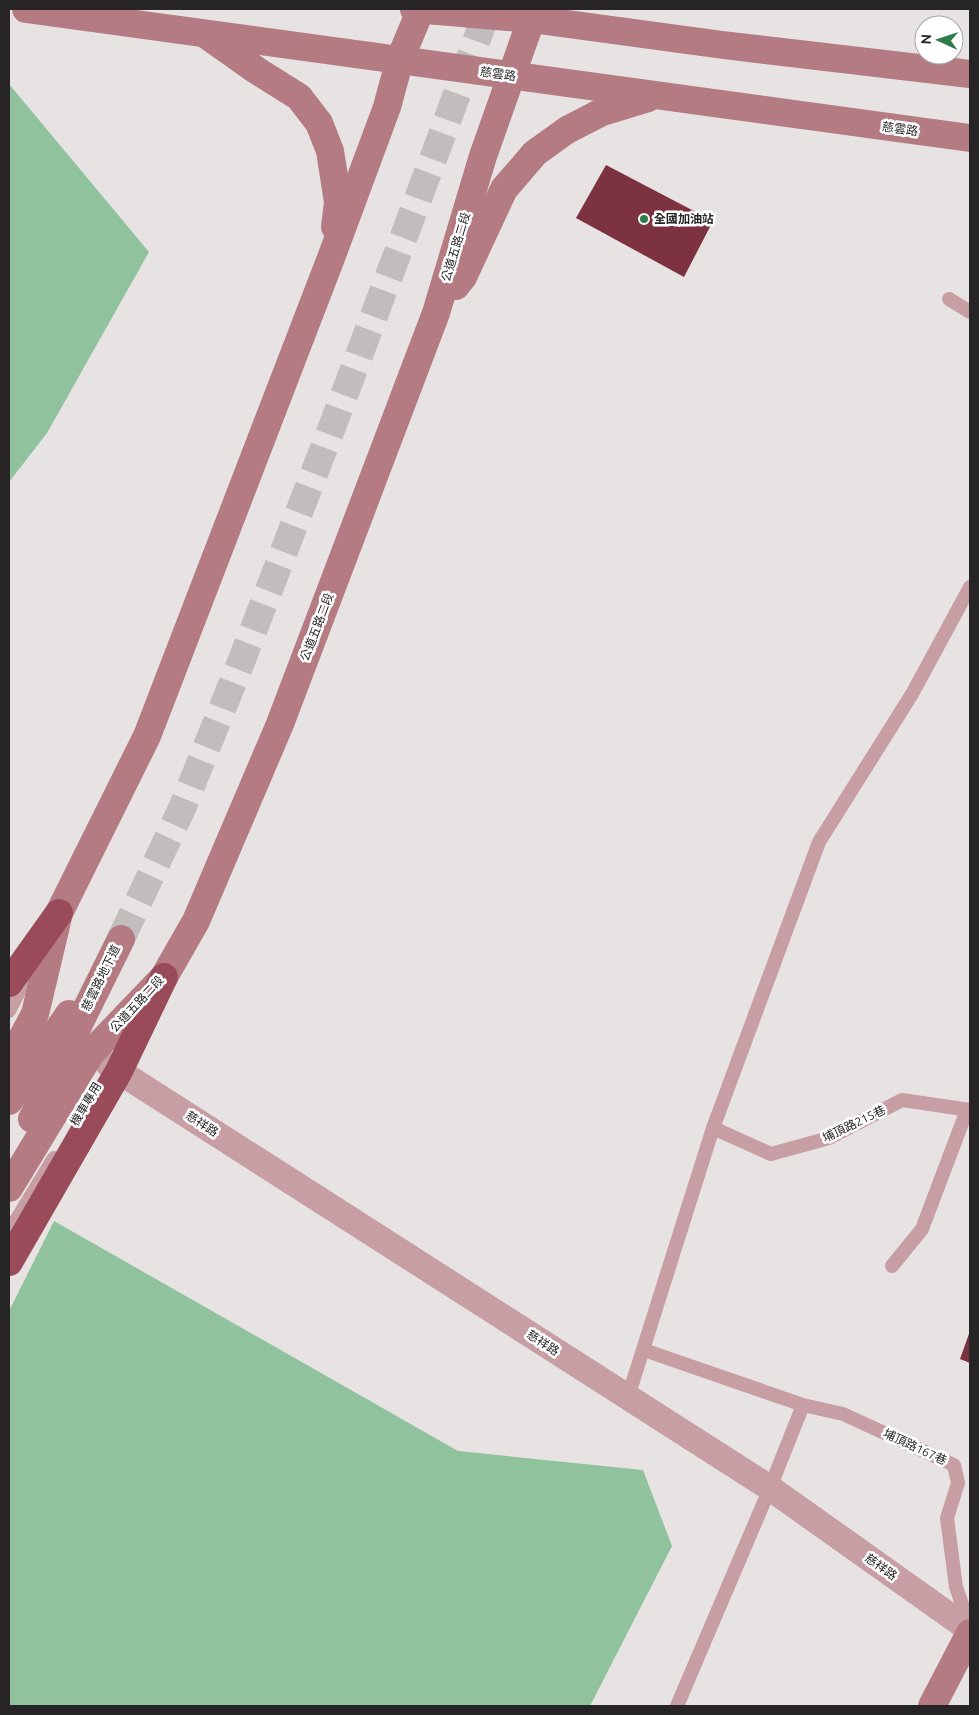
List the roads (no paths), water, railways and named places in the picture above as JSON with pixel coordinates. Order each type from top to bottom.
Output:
[{"type":"highway","points":[[9,983],[59,913]]},
{"type":"highway","points":[[9,1262],[164,977]]},
{"type":"street","name":"慈雲路","points":[[26,9],[970,138]]},
{"type":"street","points":[[9,1062],[35,1014],[59,913],[147,736],[332,258],[387,107],[400,59],[419,9],[533,14],[723,45],[970,74]]},
{"type":"street","name":"公道五路二段","points":[[9,1188],[91,1053],[164,977],[196,921],[280,724],[436,313],[483,156],[533,14]]},
{"type":"street","points":[[207,35],[256,70],[299,97],[319,123],[330,151],[338,202],[332,258]]},
{"type":"street","points":[[436,313],[463,277],[504,189],[536,153],[567,130],[602,112],[655,95]]},
{"type":"street","name":"慈雲路地下道","points":[[9,1101],[120,939],[9,1168]]},
{"type":"street","name":"慈祥路","points":[[114,1068],[770,1488],[970,1630]]},
{"type":"street","points":[[932,1706],[970,1630]]},
{"type":"lane","points":[[949,299],[970,312]]},
{"type":"lane","points":[[628,1397],[713,1128],[819,842],[912,694],[970,587]]},
{"type":"lane","points":[[9,1011],[59,913]]},
{"type":"lane","name":"機車專用","points":[[9,1232],[114,1068]]},
{"type":"lane","name":"埔頂路215巷","points":[[713,1128],[771,1154],[829,1138],[902,1100],[968,1110]]},
{"type":"lane","points":[[892,1266],[922,1229],[968,1110]]},
{"type":"lane","name":"埔頂路167巷","points":[[644,1350],[803,1405],[843,1414],[954,1465],[958,1483],[947,1518],[956,1587],[970,1630]]},
{"type":"lane","points":[[677,1706],[770,1488],[803,1405]]},
{"type":"tunnel","points":[[121,939],[183,806],[241,662],[334,422],[488,9]]},
{"type":"place","name":"全國加油站","points":[[644,219]]}]
